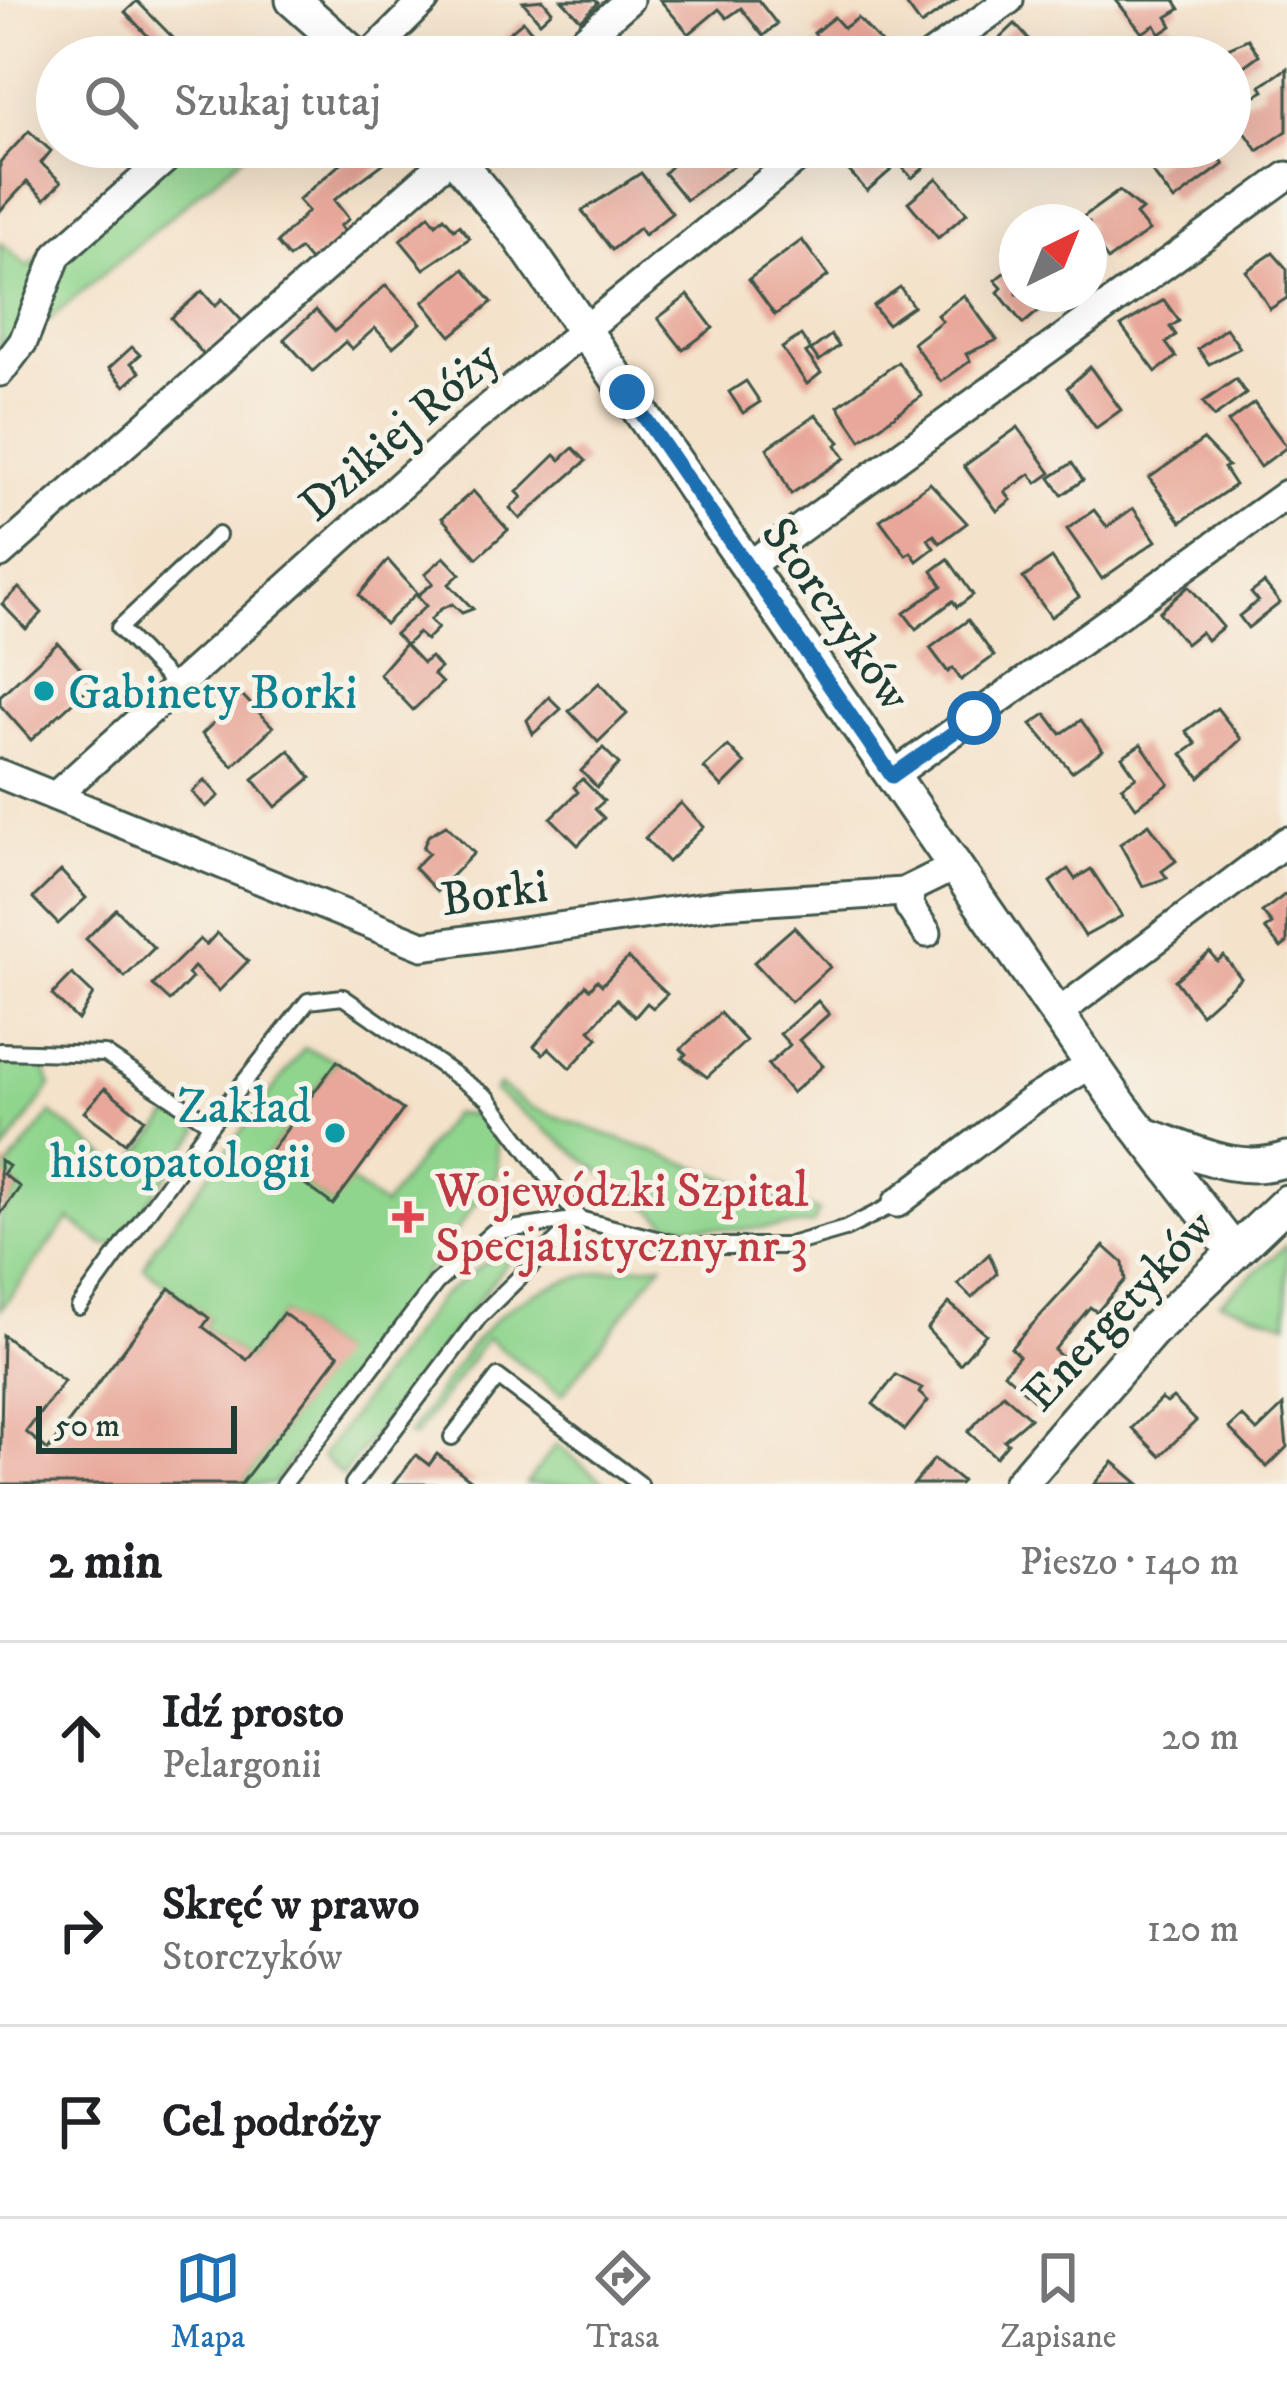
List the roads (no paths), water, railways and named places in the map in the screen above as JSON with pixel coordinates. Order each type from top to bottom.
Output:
[{"type":"street","points":[[292,0],[333,36]]},
{"type":"street","points":[[389,36],[425,0]]},
{"type":"street","points":[[588,36],[629,0]]},
{"type":"street","points":[[958,36],[1009,0]]},
{"type":"street","points":[[0,372],[23,342],[56,255],[155,168]]},
{"type":"street","points":[[0,554],[434,168]]},
{"type":"street","name":"Storczyków","points":[[467,168],[1092,1064],[1233,1250]]},
{"type":"street","name":"Dzikiej Róży","points":[[55,796],[473,420],[785,168]]},
{"type":"street","points":[[748,567],[1287,176]]},
{"type":"street","points":[[892,776],[1287,494]]},
{"type":"street","name":"Borki","points":[[0,774],[423,946],[721,904],[910,891],[954,867]]},
{"type":"street","points":[[1057,1014],[1287,842]]},
{"type":"street","points":[[910,891],[909,906],[927,933]]},
{"type":"street","points":[[897,1203],[1031,1101],[1092,1064]]},
{"type":"street","points":[[1145,1135],[1231,1164],[1287,1159]]},
{"type":"street","name":"Energetyków","points":[[1020,1484],[1138,1346],[1287,1202]]},
{"type":"lane","points":[[175,686],[119,628],[218,535]]},
{"type":"lane","points":[[80,1307],[211,1124],[308,1001],[344,998],[488,1098],[579,1219]]},
{"type":"lane","points":[[0,1051],[105,1054],[211,1124]]},
{"type":"lane","points":[[284,1484],[436,1283],[493,1232],[579,1219],[682,1246],[786,1246],[845,1229],[897,1203]]},
{"type":"lane","points":[[353,1484],[478,1317],[579,1219]]},
{"type":"lane","points":[[452,1437],[498,1377],[640,1484]]},
{"type":"place","name":"Gabinety Borki","points":[[44,691]]},
{"type":"place","name":"Zakład histopatologii","points":[[335,1133]]},
{"type":"place","name":"Wojewódzki Szpital Specjalistyczny nr 3","points":[[408,1217]]}]
